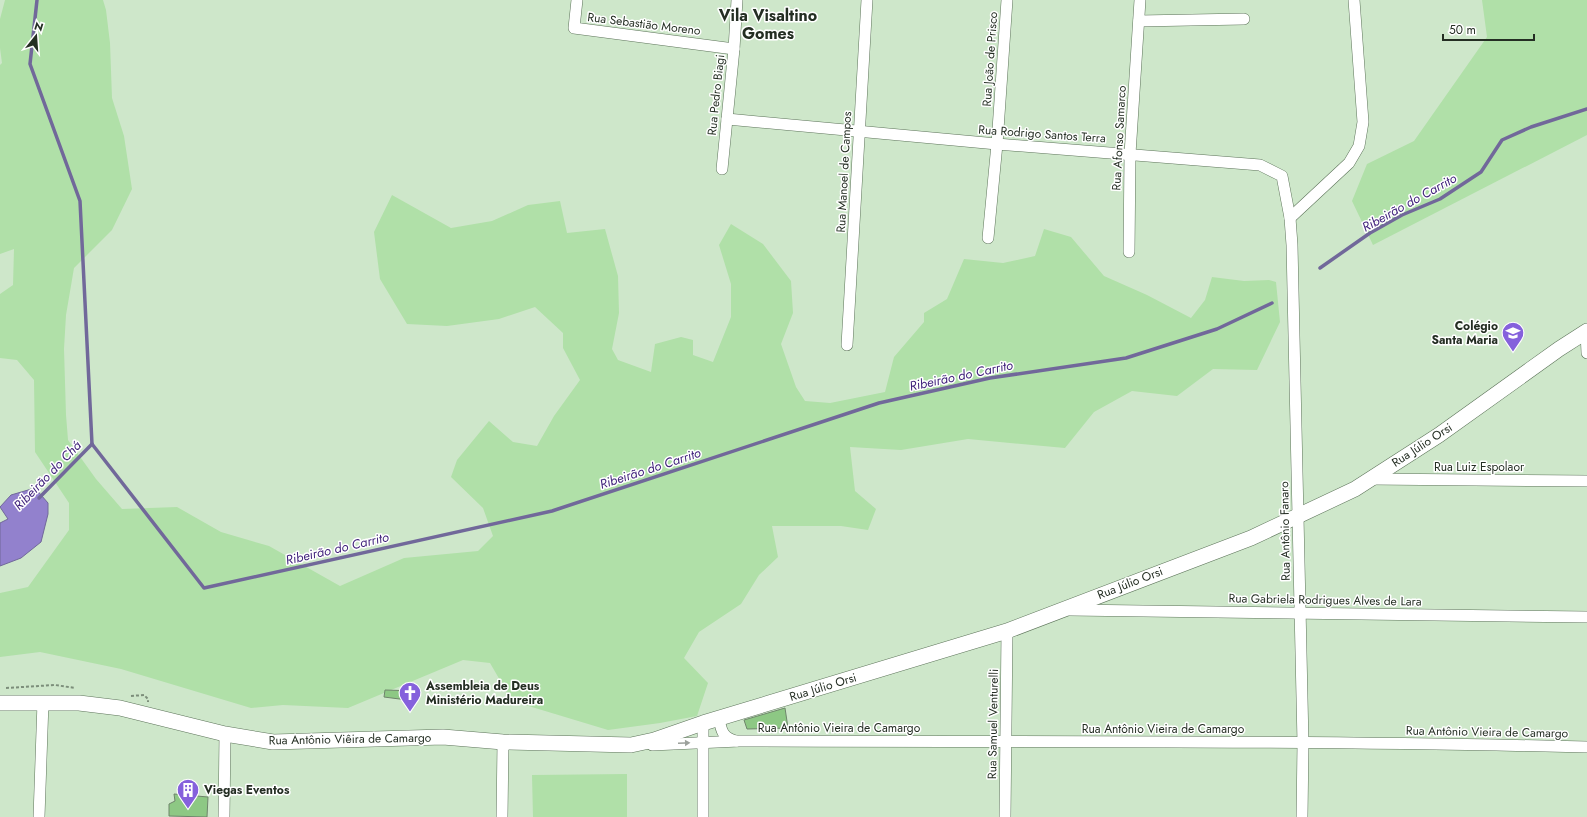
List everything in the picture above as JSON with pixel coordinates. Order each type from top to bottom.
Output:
[{"type":"main road","name":"Rua Júlio Orsi","points":[[632,745],[654,740],[719,718],[1007,631],[1251,538],[1355,489],[1439,435],[1559,349],[1587,337]]},
{"type":"main road","name":"Rua Antônio Viêira de Camargo","points":[[0,703],[79,702],[120,708],[225,734],[273,742],[443,737],[503,742],[632,745]]},
{"type":"street","name":"Rua Sebastião Moreno","points":[[577,0],[574,28],[734,49]]},
{"type":"street","name":"Rua Pedro Biagi","points":[[722,169],[734,49],[737,0]]},
{"type":"street","name":"Rua Manoel de Campos","points":[[847,345],[867,0]]},
{"type":"street","name":"Rua João de Prisco","points":[[988,238],[997,144],[1007,0]]},
{"type":"street","name":"Rua Afonso Samarco","points":[[1129,252],[1130,154],[1140,0]]},
{"type":"street","points":[[1290,218],[1349,163],[1359,146],[1363,122],[1354,0]]},
{"type":"street","points":[[1139,21],[1244,19]]},
{"type":"street","name":"Rua Rodrigo Santos Terra","points":[[727,119],[997,144],[1260,165],[1282,176],[1290,218],[1292,245]]},
{"type":"street","name":"Rua Antônio Fanaro","points":[[1292,245],[1303,742],[1302,817]]},
{"type":"street","points":[[1587,337],[1587,352]]},
{"type":"street","name":"Rua Luiz Espolaor","points":[[1370,479],[1587,481]]},
{"type":"street","name":"Rua Gabriela Rodrigues Alves de Lara","points":[[1062,609],[1587,617]]},
{"type":"street","name":"Rua Samuel Venturelli","points":[[1005,817],[1007,631]]},
{"type":"street","points":[[39,817],[43,702]]},
{"type":"street","points":[[719,718],[724,736],[739,741]]},
{"type":"street","points":[[703,723],[703,817]]},
{"type":"street","points":[[224,817],[225,734]]},
{"type":"street","name":"Rua Antônio Vieira de Camargo","points":[[632,745],[739,741],[1303,742],[1587,747]]},
{"type":"street","points":[[502,817],[503,742]]},
{"type":"green space","points":[[5,0],[103,0],[106,10],[110,43],[112,98],[124,136],[132,189],[112,230],[74,268],[66,315],[64,349],[68,440],[96,479],[122,509],[177,507],[221,532],[269,546],[340,586],[404,558],[478,551],[493,536],[483,508],[451,477],[457,460],[489,421],[513,442],[537,446],[554,416],[580,380],[563,348],[563,333],[535,307],[499,319],[447,326],[407,324],[380,279],[374,232],[392,195],[451,228],[492,221],[528,205],[560,201],[567,233],[605,229],[618,276],[619,313],[612,349],[618,360],[651,372],[655,344],[681,337],[693,340],[693,355],[713,362],[731,317],[731,284],[719,245],[731,224],[763,244],[791,281],[793,313],[781,344],[796,387],[805,401],[830,403],[885,392],[894,357],[924,322],[924,313],[947,299],[964,259],[1003,263],[1035,256],[1044,229],[1071,237],[1104,276],[1147,295],[1191,318],[1205,300],[1212,277],[1244,281],[1269,280],[1276,282],[1280,322],[1257,370],[1213,369],[1177,396],[1132,391],[1094,412],[1065,448],[968,439],[901,450],[850,447],[855,491],[876,509],[868,530],[841,526],[772,526],[778,557],[759,575],[741,604],[699,632],[684,658],[708,683],[697,716],[608,730],[512,701],[490,663],[463,660],[348,708],[283,705],[251,708],[121,669],[40,652],[0,657],[0,593],[28,587],[69,530],[69,503],[35,452],[34,380],[17,360],[0,358],[0,294],[13,285],[14,249],[0,254],[0,65],[2,63],[0,48],[0,19]]},
{"type":"green space","points":[[1482,0],[1587,0],[1587,135],[1373,245],[1352,201],[1367,164],[1414,141],[1487,37]]},
{"type":"green space","points":[[627,774],[627,817],[533,817],[532,775]]},
{"type":"shaded area","points":[[35,488],[48,503],[48,514],[41,542],[21,558],[0,566],[0,523],[8,519],[0,507],[11,495]]},
{"type":"building","points":[[385,690],[416,691],[415,701],[384,697]]},
{"type":"building","points":[[785,708],[788,728],[747,729],[744,720]]},
{"type":"building","name":"Viegas Eventos","points":[[174,794],[208,797],[207,817],[169,816],[169,804],[175,801]]},
{"type":"waterway","points":[[37,0],[30,64],[80,201],[92,444]]},
{"type":"waterway","name":"Ribeirão do Carrito","points":[[1320,268],[1370,233],[1402,215],[1440,199],[1481,172],[1502,140],[1531,127],[1587,109]]},
{"type":"waterway","name":"Ribeirão do Carrito","points":[[92,444],[204,588],[552,511],[879,403],[990,378],[1126,358],[1217,329],[1272,303]]},
{"type":"waterway","name":"Ribeirão do Chá","points":[[39,498],[92,444]]},
{"type":"place","name":"Colégio Santa Maria","points":[[1513,352]]},
{"type":"place","name":"Assembleia de Deus Ministério Madureira","points":[[410,712]]},
{"type":"place","name":"Viegas Eventos","points":[[188,810]]},
{"type":"district","name":"Vila Visaltino Gomes","points":[[768,24]]}]
